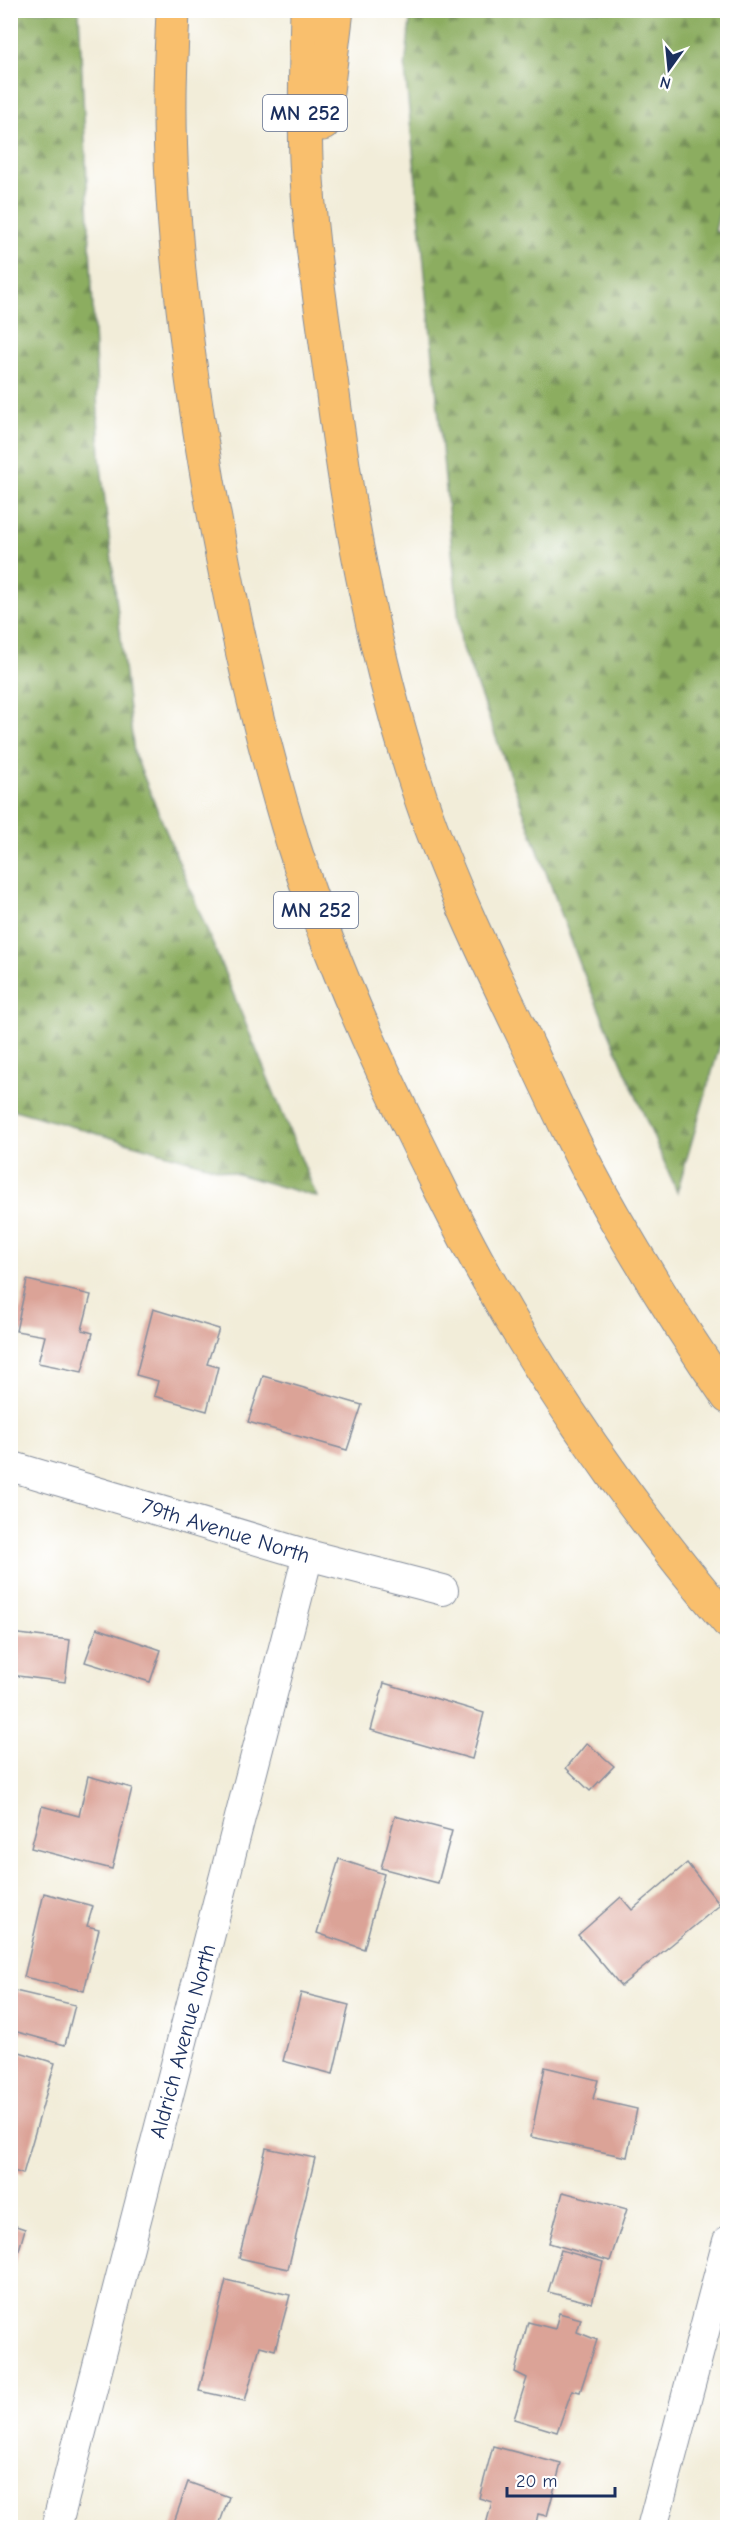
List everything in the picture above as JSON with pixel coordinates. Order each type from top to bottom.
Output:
[{"type":"highway","name":"MN 252","points":[[172,10],[170,100],[172,171],[187,335],[196,405],[222,563],[247,675],[289,827],[313,902],[396,1103],[488,1280],[545,1375],[604,1464],[669,1552],[728,1622]]},
{"type":"highway","name":"MN 252","points":[[307,10],[306,163],[316,268],[352,529],[396,717],[421,800],[443,860],[483,955],[591,1174],[669,1309],[728,1397]]},
{"type":"highway","points":[[311,215],[337,10]]},
{"type":"street","name":"79th Avenue North","points":[[10,1466],[308,1555],[443,1590]]},
{"type":"street","name":"Aldrich Avenue North","points":[[56,2528],[308,1555]]},
{"type":"street","points":[[652,2528],[728,2241]]},
{"type":"green space","points":[[10,11],[79,11],[100,457],[134,753],[317,1197],[11,1109]]},
{"type":"green space","points":[[411,11],[727,11],[728,178],[715,231],[728,235],[727,1021],[677,1192],[581,967],[461,643],[405,69]]},
{"type":"building","points":[[27,1280],[91,1295],[82,1330],[93,1333],[82,1372],[38,1363],[45,1336],[16,1331]]},
{"type":"building","points":[[153,1309],[219,1329],[207,1364],[218,1367],[207,1411],[154,1396],[158,1381],[136,1375]]},
{"type":"building","points":[[263,1376],[362,1405],[347,1450],[248,1422]]},
{"type":"building","points":[[97,1628],[161,1650],[150,1682],[85,1662]]},
{"type":"building","points":[[10,1633],[70,1640],[65,1682],[10,1675]]},
{"type":"building","points":[[384,1683],[484,1713],[472,1759],[371,1730]]},
{"type":"building","points":[[587,1743],[614,1766],[590,1791],[566,1768]]},
{"type":"building","points":[[88,1776],[132,1788],[112,1869],[31,1848],[42,1806],[79,1816]]},
{"type":"building","points":[[395,1816],[452,1831],[438,1883],[381,1868]]},
{"type":"building","points":[[339,1859],[384,1874],[364,1949],[317,1933]]},
{"type":"building","points":[[687,1863],[720,1905],[621,1986],[578,1935],[621,1897],[632,1910]]},
{"type":"building","points":[[44,1893],[93,1906],[87,1926],[99,1929],[84,1991],[24,1977]]},
{"type":"building","points":[[15,1991],[75,2005],[65,2045],[10,2030]]},
{"type":"building","points":[[301,1993],[349,2005],[333,2074],[283,2061]]},
{"type":"building","points":[[10,2049],[55,2063],[23,2174],[10,2170]]},
{"type":"building","points":[[545,2067],[598,2080],[593,2099],[637,2109],[627,2157],[531,2137]]},
{"type":"building","points":[[266,2148],[315,2158],[288,2269],[239,2258]]},
{"type":"building","points":[[563,2192],[627,2209],[610,2261],[549,2243]]},
{"type":"building","points":[[10,2224],[25,2229],[11,2278],[10,2277]]},
{"type":"building","points":[[561,2250],[603,2262],[592,2303],[548,2292]]},
{"type":"building","points":[[226,2280],[290,2295],[275,2350],[260,2346],[245,2401],[199,2391]]},
{"type":"building","points":[[559,2313],[581,2319],[577,2332],[597,2340],[580,2392],[572,2390],[557,2432],[514,2419],[527,2378],[515,2372],[528,2322],[555,2329]]},
{"type":"building","points":[[493,2446],[561,2464],[547,2516],[538,2514],[535,2528],[485,2528],[492,2502],[479,2498]]},
{"type":"building","points":[[188,2482],[229,2497],[218,2528],[172,2528]]}]
